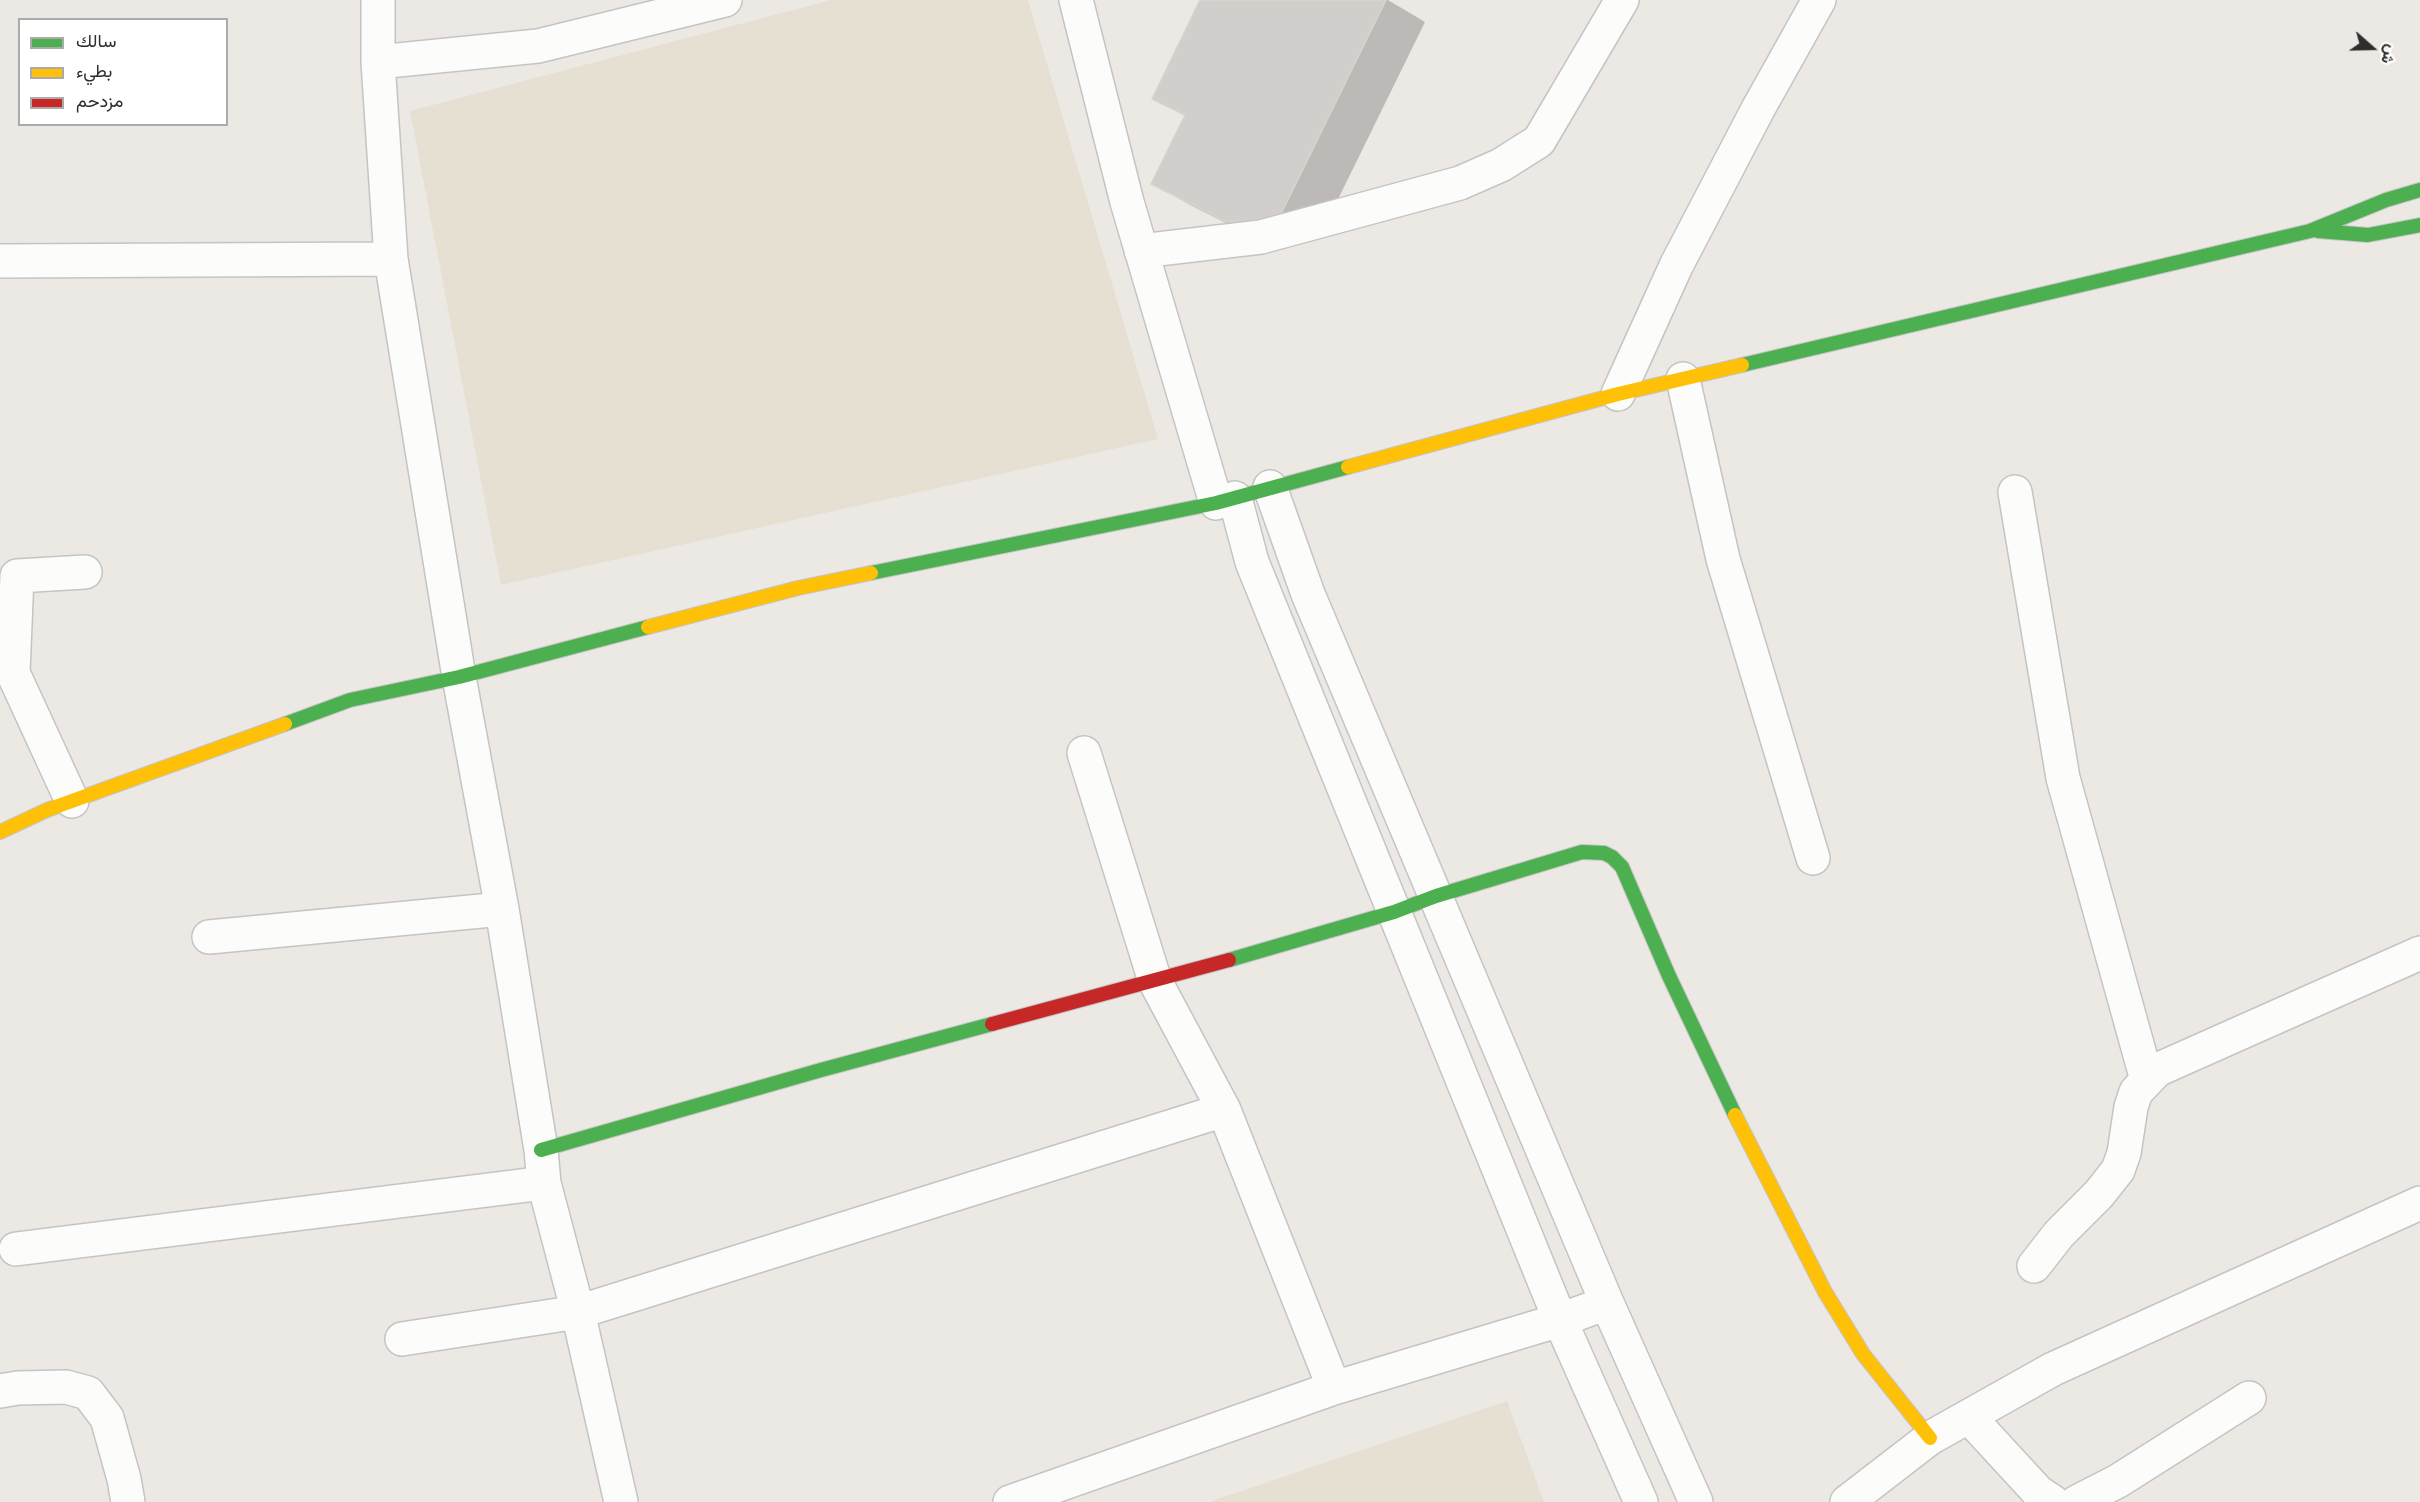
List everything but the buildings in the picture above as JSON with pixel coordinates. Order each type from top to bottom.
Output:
[{"type":"main road","points":[[0,832],[47,810],[351,700],[459,677],[798,588],[1225,501],[1618,394],[2310,231],[2386,200],[2420,190]]},
{"type":"main road","points":[[2310,231],[2368,235],[2420,225]]},
{"type":"main road","points":[[541,1150],[821,1070],[1155,981],[1394,912],[1436,896],[1582,852],[1604,853],[1622,867],[1669,976],[1761,1169],[1825,1292],[1863,1354],[1930,1438]]},
{"type":"street","points":[[378,0],[378,62],[391,259],[459,677],[502,909],[541,1150],[544,1183],[578,1312],[621,1502]]},
{"type":"street","points":[[378,62],[538,46],[725,0]]},
{"type":"street","points":[[1076,0],[1141,251],[1225,501],[1252,562],[1560,1320],[1641,1502]]},
{"type":"street","points":[[1141,251],[1261,237],[1460,183],[1501,165],[1539,141],[1622,0]]},
{"type":"street","points":[[1618,394],[1676,267],[1758,109],[1819,0]]},
{"type":"street","points":[[0,261],[391,259]]},
{"type":"street","points":[[1683,379],[1723,559],[1813,858]]},
{"type":"street","points":[[1270,487],[1308,594],[1606,1303],[1696,1502]]},
{"type":"street","points":[[2015,492],[2063,778],[2147,1080]]},
{"type":"street","points":[[72,801],[13,673],[17,576],[86,572]]},
{"type":"street","points":[[1084,753],[1155,981],[1224,1110],[1334,1388]]},
{"type":"street","points":[[209,937],[502,909]]},
{"type":"street","points":[[2034,1266],[2059,1234],[2099,1194],[2118,1170],[2124,1153],[2131,1107],[2136,1092],[2157,1070],[2420,953]]},
{"type":"street","points":[[402,1339],[578,1312],[1224,1110]]},
{"type":"street","points":[[16,1249],[544,1183]]},
{"type":"street","points":[[1847,1502],[1930,1438],[2053,1369],[2420,1203]]},
{"type":"street","points":[[1010,1502],[1334,1388],[1560,1320],[1606,1303]]},
{"type":"street","points":[[0,1391],[18,1388],[66,1387],[88,1394],[107,1418],[128,1502]]},
{"type":"street","points":[[2077,1502],[2118,1481],[2249,1398]]},
{"type":"street","points":[[1969,1416],[2038,1492],[2053,1502]]},
{"type":"shaded area","points":[[831,0],[1028,0],[1158,439],[501,585],[410,111]]},
{"type":"shaded area","points":[[1507,1401],[1544,1502],[1209,1502]]},
{"type":"traffic: fast","points":[[1742,365],[2310,231],[2386,200],[2420,190]]},
{"type":"traffic: fast","points":[[2318,231],[2368,235],[2420,225]]},
{"type":"traffic: fast","points":[[871,573],[1216,503],[1348,467]]},
{"type":"traffic: fast","points":[[285,724],[350,700],[459,677],[648,627]]},
{"type":"traffic: fast","points":[[1229,960],[1394,912],[1436,896],[1582,852],[1604,853],[1622,867],[1669,976],[1735,1115]]},
{"type":"traffic: fast","points":[[541,1150],[992,1024]]},
{"type":"traffic: slow","points":[[1348,467],[1618,394],[1742,365]]},
{"type":"traffic: slow","points":[[648,627],[798,588],[871,573]]},
{"type":"traffic: slow","points":[[0,832],[47,810],[285,724]]},
{"type":"traffic: slow","points":[[1735,1115],[1825,1292],[1863,1354],[1930,1438]]},
{"type":"traffic: jam","points":[[992,1024],[1229,960]]}]
